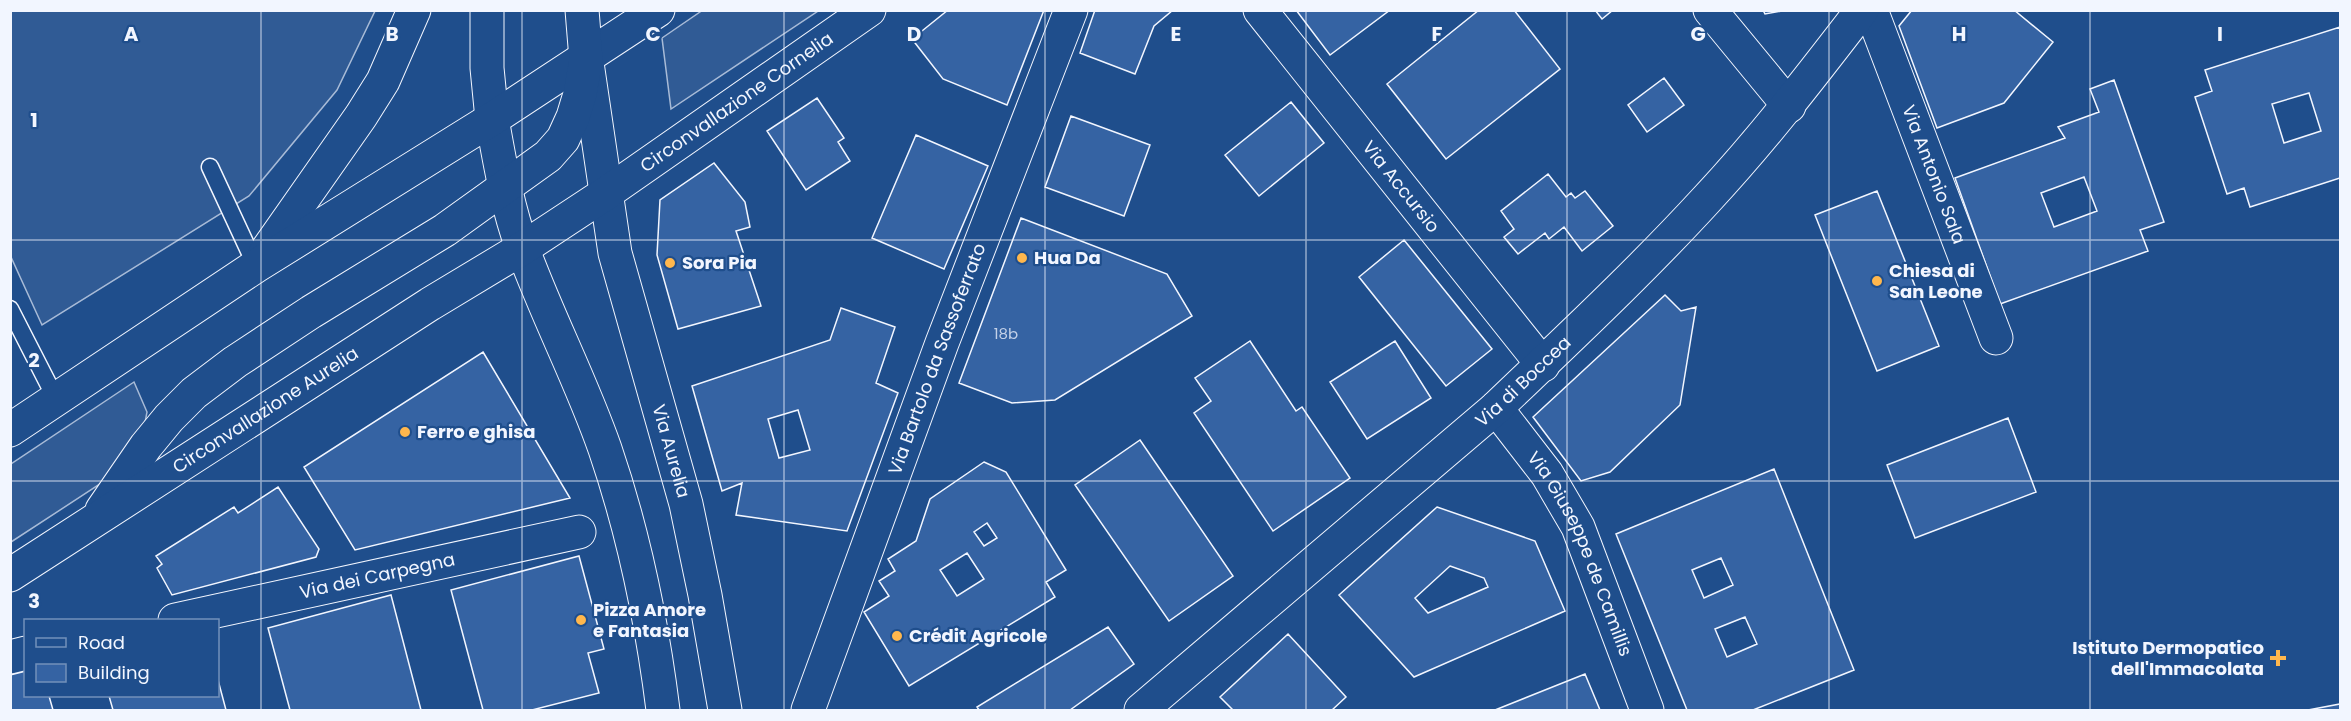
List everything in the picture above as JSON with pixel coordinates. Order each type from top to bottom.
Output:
[{"type":"main road","points":[[256,266],[383,81],[414,10]]},
{"type":"main road","points":[[488,10],[488,68],[492,119],[505,189],[522,248],[564,344],[605,450],[627,522],[646,603],[663,711]]},
{"type":"main road","points":[[94,521],[146,446],[194,393],[259,346],[445,230],[548,156],[563,139],[577,106],[586,59],[582,10]]},
{"type":"main road","points":[[13,420],[56,399],[256,266],[492,119],[658,10]]},
{"type":"main road","name":"Circonvallazione Cornelia","points":[[522,248],[604,194],[869,10]]},
{"type":"main road","name":"Via Bartolo da Sassoferrato","points":[[808,711],[942,343],[1071,10]]},
{"type":"main road","name":"Via Accursio","points":[[1260,10],[1543,365]]},
{"type":"main road","points":[[1710,10],[1789,106]]},
{"type":"main road","name":"Via di Boccea","points":[[1141,711],[1496,408],[1543,365],[1705,202],[1789,106],[1862,10]]},
{"type":"main road","name":"Via Antonio Sala","points":[[1870,10],[1996,338]]},
{"type":"main road","name":"Via Aurelia","points":[[586,59],[604,194],[615,254],[686,504],[705,595],[725,711]]},
{"type":"main road","name":"Circonvallazione Aurelia","points":[[10,575],[420,311],[522,248]]},
{"type":"main road","name":"Via Giuseppe de Camillis","points":[[1496,408],[1547,474],[1578,527],[1647,711]]},
{"type":"main road","name":"Via dei Carpegna","points":[[184,619],[579,532]]},
{"type":"lane","points":[[210,167],[256,266]]},
{"type":"lane","points":[[10,309],[56,399]]},
{"type":"shaded area","points":[[703,10],[818,11],[671,109],[662,38]]},
{"type":"shaded area","points":[[10,11],[375,11],[337,90],[249,196],[42,325],[11,257]]},
{"type":"shaded area","points":[[134,382],[147,412],[143,433],[103,482],[11,542],[11,464]]},
{"type":"building","points":[[948,10],[1044,10],[1007,105],[943,79],[912,39]]},
{"type":"building","points":[[1095,10],[1173,10],[1154,26],[1135,74],[1080,53]]},
{"type":"building","points":[[1296,10],[1390,10],[1330,55]]},
{"type":"building","points":[[1479,10],[1514,10],[1560,69],[1446,159],[1387,84]]},
{"type":"building","points":[[1595,10],[1613,10],[1602,19]]},
{"type":"building","points":[[1763,10],[1787,10],[1765,14]]},
{"type":"building","points":[[1912,10],[2014,10],[2053,42],[2004,103],[1937,128],[1899,26]]},
{"type":"building","points":[[2340,27],[2340,178],[2250,207],[2244,188],[2227,194],[2195,97],[2212,91],[2205,70]],"holes":[[[2309,93],[2321,131],[2284,143],[2272,104]]]},
{"type":"building","points":[[1664,78],[1684,105],[1647,132],[1628,105]]},
{"type":"building","points":[[2114,80],[2164,222],[2140,230],[2148,251],[2000,304],[1955,178],[2065,138],[2058,127],[2099,112],[2090,89]],"holes":[[[2084,177],[2097,211],[2054,227],[2041,193]]]},
{"type":"building","points":[[817,98],[844,138],[838,142],[850,161],[806,190],[767,131]]},
{"type":"building","points":[[1291,102],[1324,143],[1259,196],[1225,155]]},
{"type":"building","points":[[1071,116],[1150,145],[1124,216],[1045,187]]},
{"type":"building","points":[[916,135],[988,166],[944,269],[872,238]]},
{"type":"building","points":[[714,163],[745,202],[750,227],[736,231],[761,306],[678,329],[657,255],[660,200]]},
{"type":"building","points":[[1548,174],[1566,197],[1571,193],[1575,198],[1585,191],[1613,226],[1582,251],[1564,227],[1549,239],[1545,233],[1518,254],[1504,237],[1514,229],[1501,211]]},
{"type":"building","name":"Chiesa di San Leone","points":[[1877,191],[1939,346],[1877,371],[1815,215]]},
{"type":"building","points":[[1021,218],[1167,274],[1192,316],[1055,400],[1012,403],[959,383]]},
{"type":"building","points":[[1404,240],[1492,349],[1446,386],[1359,277]]},
{"type":"building","points":[[1665,295],[1681,311],[1696,307],[1680,405],[1610,472],[1581,481],[1533,417]]},
{"type":"building","points":[[841,308],[895,327],[876,383],[898,393],[847,531],[736,515],[742,483],[722,491],[692,386],[830,340]],"holes":[[[798,410],[810,450],[779,458],[768,419]]]},
{"type":"building","points":[[1250,341],[1296,411],[1302,407],[1350,478],[1273,531],[1194,413],[1211,401],[1195,378]]},
{"type":"building","points":[[1395,341],[1431,398],[1367,439],[1330,382]]},
{"type":"building","points":[[483,352],[570,498],[355,550],[304,467]]},
{"type":"building","points":[[2008,418],[2036,492],[1915,538],[1887,465]]},
{"type":"building","points":[[1140,440],[1233,576],[1169,621],[1075,485]]},
{"type":"building","points":[[984,462],[1006,472],[1066,570],[1046,582],[1055,597],[909,686],[864,612],[889,596],[879,581],[895,571],[888,559],[916,541],[930,499]],"holes":[[[987,523],[997,538],[984,546],[974,532]],[[967,553],[984,579],[957,596],[940,570]]]},
{"type":"building","points":[[1774,469],[1854,670],[1753,710],[1687,710],[1616,534]],"holes":[[[1721,558],[1733,585],[1704,598],[1692,570]],[[1745,617],[1757,644],[1727,657],[1715,629]]]},
{"type":"building","points":[[278,487],[319,549],[316,557],[172,595],[157,568],[162,564],[156,556],[234,507],[238,513]]},
{"type":"building","points":[[1437,507],[1535,541],[1565,611],[1414,677],[1339,595]],"holes":[[[1450,566],[1484,578],[1488,587],[1428,613],[1415,598]]]},
{"type":"building","points":[[579,556],[604,649],[588,653],[599,693],[532,710],[483,710],[451,590]]},
{"type":"building","points":[[391,595],[421,710],[290,710],[268,628]]},
{"type":"building","points":[[1108,627],[1134,664],[1070,710],[979,710],[977,707]]},
{"type":"building","points":[[1288,634],[1346,697],[1332,710],[1233,710],[1220,697]]},
{"type":"building","points":[[24,672],[24,697],[49,697],[53,710],[10,710],[10,675]]},
{"type":"building","points":[[1585,674],[1600,710],[1495,710]]},
{"type":"building","points":[[219,684],[226,710],[113,710],[109,697],[219,697]]},
{"type":"building","points":[[2340,704],[2340,710],[2308,710]]},
{"type":"place","name":"Hua Da","points":[[1022,258]]},
{"type":"place","name":"Sora Pia","points":[[670,263]]},
{"type":"place","name":"Chiesa di San Leone","points":[[1877,281]]},
{"type":"place","name":"Ferro e ghisa","points":[[405,432]]},
{"type":"place","name":"Pizza Amore e Fantasia","points":[[581,620]]},
{"type":"place","name":"Crédit Agricole","points":[[897,636]]},
{"type":"place","name":"Istituto Dermopatico dell'Immacolata","points":[[2278,658]]}]
